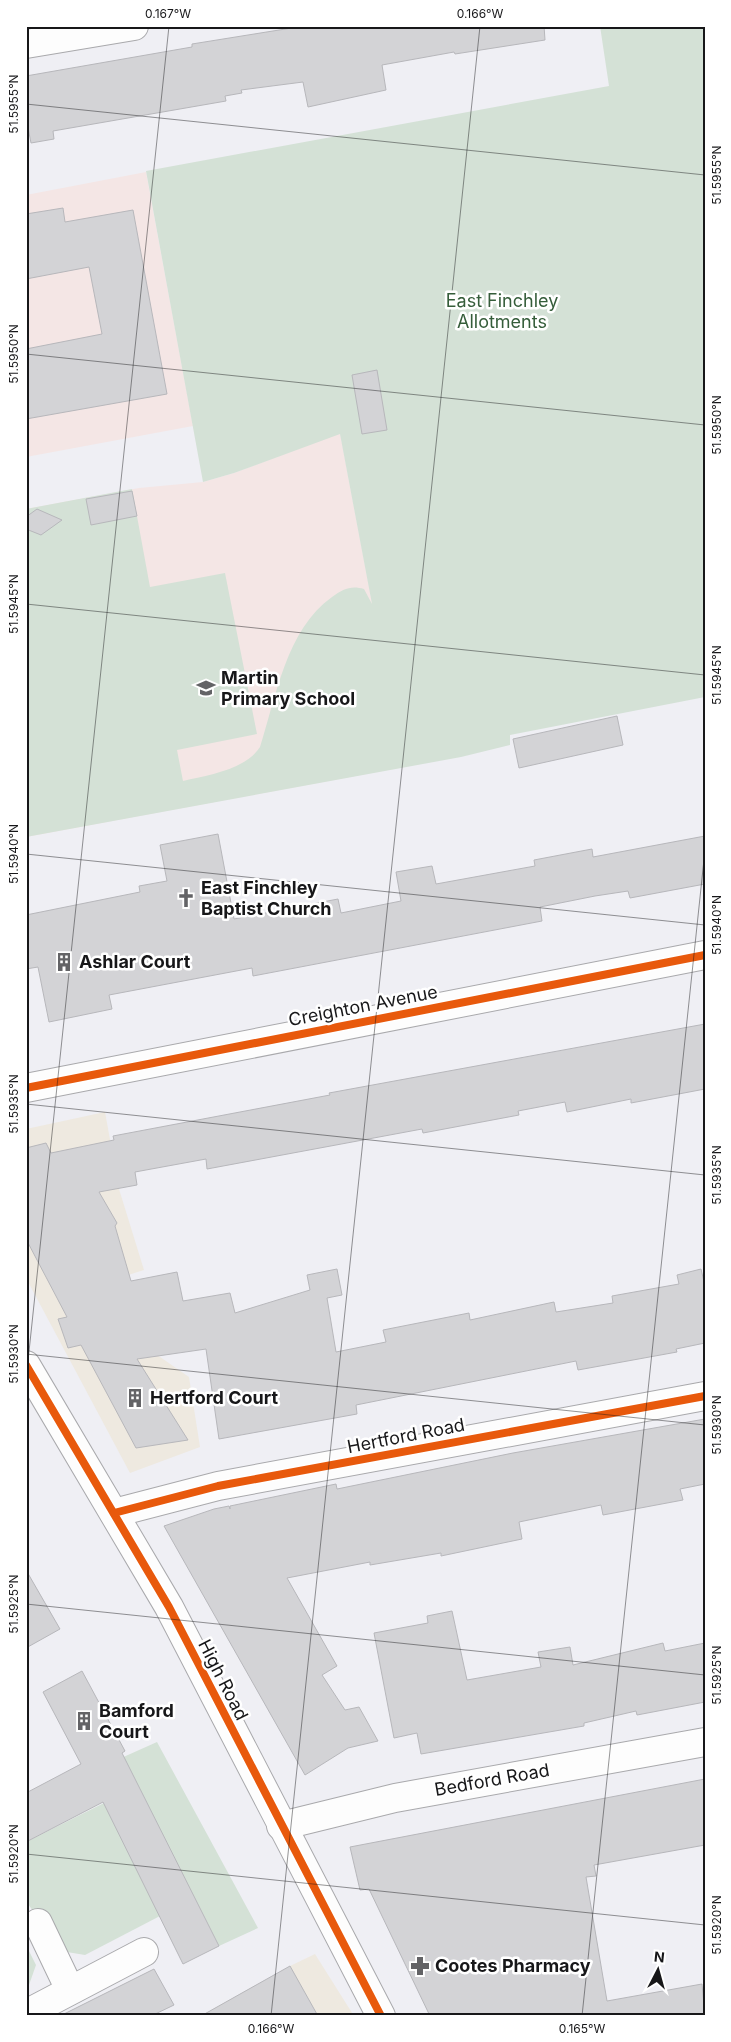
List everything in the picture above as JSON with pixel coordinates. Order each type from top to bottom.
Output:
[{"type":"street","points":[[26,44],[134,26]]},
{"type":"street","name":"Creighton Avenue","points":[[26,1088],[705,955]]},
{"type":"street","name":"High Road","points":[[26,1365],[169,1607],[280,1826],[381,2016]]},
{"type":"street","name":"Hertford Road","points":[[114,1512],[218,1486],[705,1396]]},
{"type":"street","name":"Bedford Road","points":[[280,1826],[395,1798],[705,1742]]},
{"type":"street","points":[[38,1923],[70,1990]]},
{"type":"street","points":[[26,2014],[144,1952]]},
{"type":"shaded area","points":[[146,172],[193,426],[26,457],[26,195]]},
{"type":"shaded area","name":"Martin Primary School","points":[[340,433],[373,608],[398,768],[26,837],[26,509],[139,488],[203,482],[234,473]]},
{"type":"shaded area","points":[[105,1112],[119,1189],[144,1270],[106,1282],[150,1350],[189,1377],[200,1447],[130,1473],[26,1278],[26,1129]]},
{"type":"shaded area","points":[[315,1954],[354,2016],[201,2016],[290,1966]]},
{"type":"green space","name":"East Finchley Allotments","points":[[600,26],[705,26],[705,697],[510,735],[510,745],[461,757],[26,837],[26,509],[132,489],[150,587],[225,573],[257,734],[177,750],[183,781],[214,774],[236,766],[253,755],[260,747],[278,686],[293,646],[316,611],[336,594],[351,588],[364,589],[372,604],[340,434],[234,473],[203,482],[146,171],[609,86]]},
{"type":"green space","points":[[157,1742],[258,1928],[219,1946],[138,1785],[110,1763]]},
{"type":"green space","points":[[104,1803],[160,1916],[85,1955],[61,1951],[26,1901],[26,1842]]},
{"type":"green space","points":[[26,1945],[36,1965],[29,1985],[26,1986]]},
{"type":"building","points":[[304,26],[544,26],[545,40],[455,54],[454,52],[382,65],[386,90],[308,107],[303,82],[241,90],[242,93],[225,96],[226,101],[53,131],[54,139],[31,143],[26,117],[26,76],[192,47],[192,44]]},
{"type":"building","points":[[63,208],[65,222],[133,210],[167,394],[26,419],[26,349],[102,334],[89,267],[26,279],[26,214]]},
{"type":"building","points":[[377,370],[387,430],[362,434],[352,375]]},
{"type":"building","points":[[132,491],[137,516],[91,525],[86,499]]},
{"type":"building","points":[[37,509],[62,520],[41,535],[26,529],[26,517]]},
{"type":"building","points":[[617,716],[623,745],[519,768],[513,739]]},
{"type":"building","points":[[218,834],[234,919],[338,899],[341,913],[401,901],[396,872],[432,866],[436,884],[535,866],[534,860],[592,849],[593,857],[705,836],[705,884],[630,898],[628,891],[595,896],[540,907],[542,921],[253,976],[252,968],[109,995],[112,1009],[49,1022],[38,967],[26,969],[26,915],[140,892],[139,886],[167,881],[160,845]]},
{"type":"building","points":[[705,1024],[705,1089],[631,1103],[631,1099],[567,1112],[565,1102],[518,1111],[519,1115],[423,1133],[422,1129],[207,1169],[206,1159],[135,1172],[137,1185],[99,1192],[117,1223],[115,1226],[131,1281],[177,1272],[183,1301],[230,1293],[235,1313],[310,1290],[307,1275],[337,1269],[342,1295],[327,1298],[336,1352],[386,1342],[383,1330],[469,1313],[470,1320],[554,1302],[556,1312],[613,1303],[612,1296],[679,1284],[677,1275],[701,1269],[705,1286],[705,1343],[676,1349],[677,1352],[578,1370],[576,1361],[356,1405],[357,1414],[219,1439],[206,1349],[137,1359],[188,1440],[136,1448],[81,1345],[68,1348],[58,1319],[67,1317],[26,1239],[26,1148],[46,1143],[51,1153],[114,1140],[113,1136],[330,1095],[329,1093]]},
{"type":"building","points":[[705,1419],[705,1484],[680,1489],[683,1500],[603,1515],[601,1505],[519,1522],[522,1539],[441,1556],[441,1553],[370,1565],[370,1562],[287,1578],[337,1666],[322,1675],[345,1710],[359,1707],[378,1741],[348,1748],[305,1775],[164,1526],[214,1509],[229,1506],[230,1509],[230,1506],[336,1484],[337,1489],[513,1453]]},
{"type":"building","points":[[26,1570],[60,1629],[26,1648]]},
{"type":"building","points":[[452,1611],[467,1680],[541,1667],[538,1652],[570,1647],[573,1665],[663,1643],[665,1651],[705,1643],[705,1702],[637,1715],[636,1711],[584,1723],[584,1726],[421,1754],[417,1733],[394,1738],[374,1633],[428,1623],[427,1616]]},
{"type":"building","points":[[82,1671],[125,1751],[122,1753],[219,1946],[183,1964],[103,1802],[26,1842],[26,1793],[81,1764],[43,1692]]},
{"type":"building","points":[[705,1779],[705,1845],[594,1865],[596,1876],[586,1877],[607,2001],[702,1984],[705,2016],[430,2016],[369,1889],[360,1890],[350,1847]]},
{"type":"building","points":[[290,1966],[318,2016],[201,2016]]},
{"type":"building","points":[[154,1969],[174,2005],[151,2016],[60,2016]]},
{"type":"cycle path","points":[[26,1088],[705,955]]},
{"type":"cycle path","points":[[26,1365],[169,1607],[381,2016]]},
{"type":"cycle path","points":[[114,1513],[218,1486],[705,1396]]},
{"type":"place","name":"Martin Primary School","points":[[206,688]]},
{"type":"place","name":"East Finchley Baptist Church","points":[[186,898]]},
{"type":"place","name":"Ashlar Court","points":[[64,962]]},
{"type":"place","name":"Hertford Court","points":[[135,1398]]},
{"type":"place","name":"Bamford Court","points":[[84,1721]]},
{"type":"place","name":"Cootes Pharmacy","points":[[420,1966]]}]
